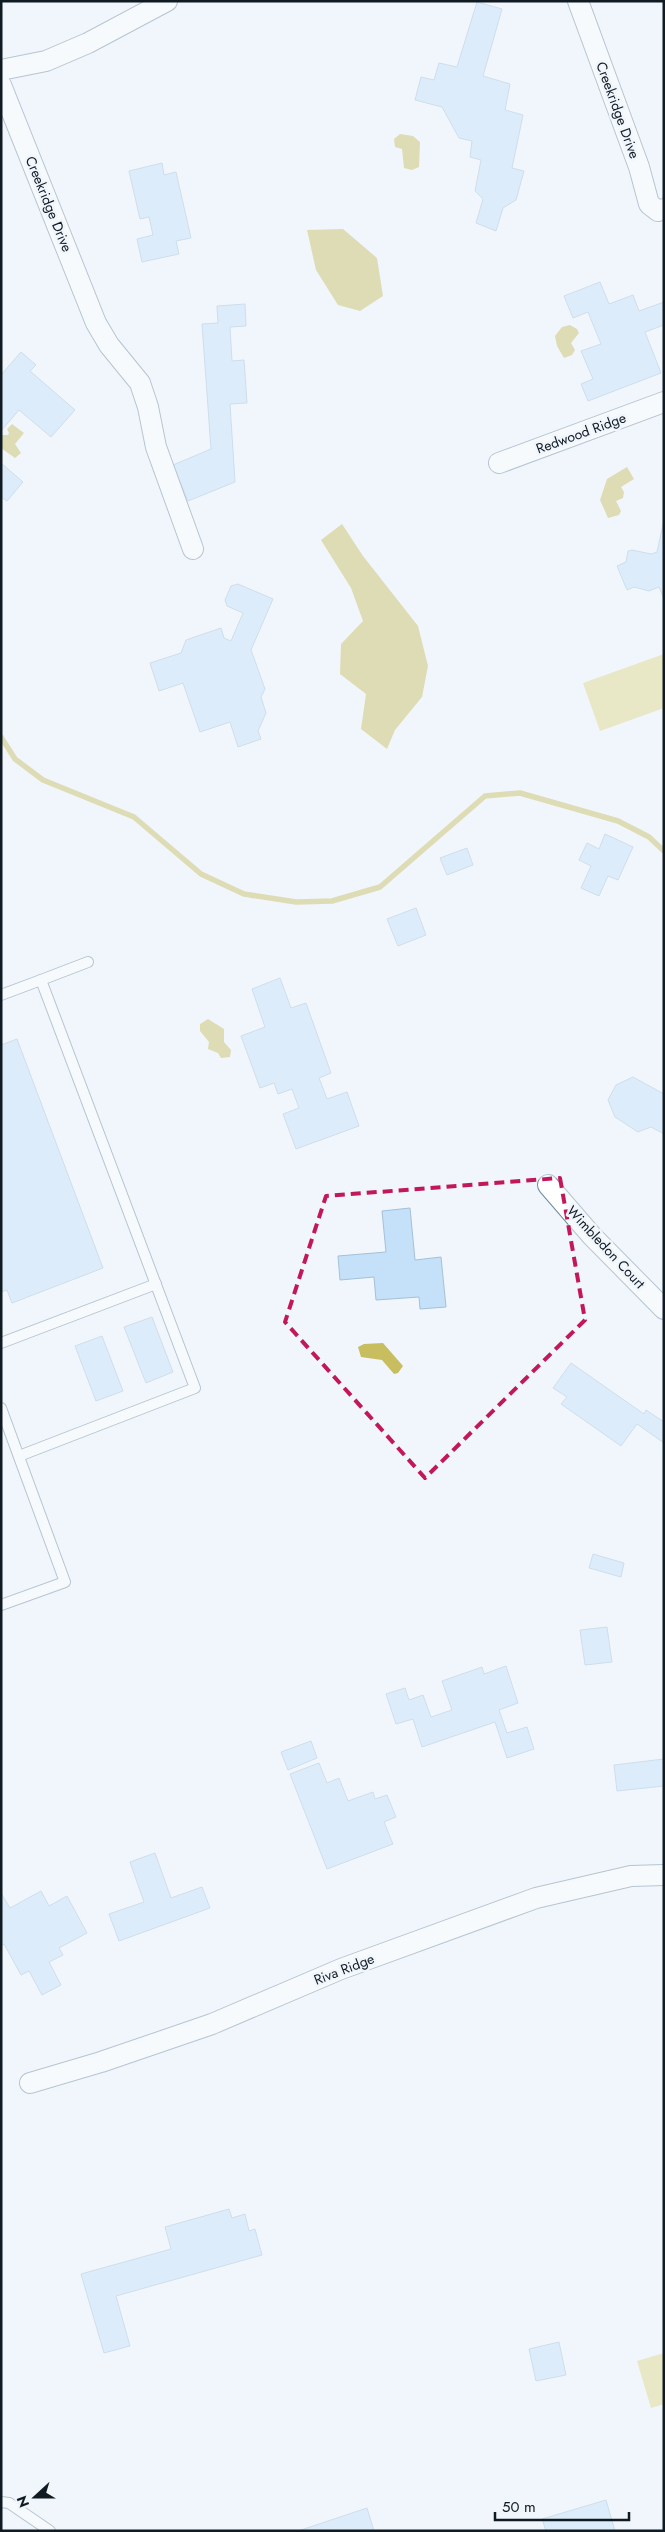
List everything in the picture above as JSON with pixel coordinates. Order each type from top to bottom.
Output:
[{"type":"street","points":[[1,70],[46,61],[88,43],[167,1]]},
{"type":"street","name":"Creekridge Drive","points":[[578,1],[639,167],[650,204],[658,211],[664,209]]},
{"type":"street","name":"Creekridge Drive","points":[[1,85],[96,323],[109,345],[140,384],[148,407],[156,447],[193,548]]},
{"type":"street","name":"Redwood Ridge","points":[[499,463],[664,402]]},
{"type":"street","name":"Wimbledon Court","points":[[548,1185],[592,1236],[664,1309]]},
{"type":"street","name":"Riva Ridge","points":[[30,2083],[101,2062],[212,2024],[342,1969],[536,1898],[631,1876],[664,1875]]},
{"type":"lane","points":[[1,995],[88,962]]},
{"type":"lane","points":[[19,1456],[195,1388],[41,980]]},
{"type":"lane","points":[[1,1342],[156,1284]]},
{"type":"lane","points":[[1,1408],[65,1582],[1,1605]]},
{"type":"lane","points":[[1,2502],[9,2503],[50,2531]]},
{"type":"highlighted area","points":[[560,1178],[585,1320],[425,1478],[285,1322],[326,1196]]},
{"type":"shaded area","points":[[400,134],[413,136],[420,142],[419,167],[412,170],[404,168],[402,149],[395,147],[394,139]]},
{"type":"shaded area","points":[[343,229],[377,258],[383,296],[360,311],[338,305],[316,270],[307,230]]},
{"type":"shaded area","points":[[570,325],[577,329],[579,333],[571,343],[575,350],[572,355],[564,358],[557,346],[555,336],[562,327]]},
{"type":"shaded area","points":[[12,424],[24,433],[15,444],[21,453],[15,458],[1,448],[1,435],[8,435],[7,429]]},
{"type":"shaded area","points":[[627,467],[634,479],[621,487],[624,492],[623,498],[616,501],[621,511],[619,515],[608,518],[600,500],[607,479]]},
{"type":"shaded area","points":[[342,524],[363,556],[418,626],[428,666],[422,697],[395,730],[387,749],[361,729],[366,694],[340,674],[341,644],[363,621],[351,588],[321,540]]},
{"type":"shaded area","points":[[664,654],[664,708],[600,731],[583,683]]},
{"type":"shaded area","points":[[208,1019],[224,1029],[224,1042],[231,1050],[230,1057],[221,1058],[218,1053],[208,1049],[209,1042],[200,1031],[200,1024]]},
{"type":"shaded area","points":[[383,1343],[403,1366],[398,1373],[394,1374],[382,1360],[361,1357],[358,1347],[364,1344]]},
{"type":"shaded area","points":[[664,2353],[664,2404],[651,2408],[637,2361]]},
{"type":"building","points":[[477,2],[502,9],[483,76],[510,84],[505,110],[523,115],[512,168],[524,171],[516,200],[503,208],[496,231],[476,223],[483,199],[475,191],[481,160],[470,157],[472,141],[459,138],[442,107],[415,100],[421,77],[434,80],[439,63],[457,67]]},
{"type":"building","points":[[162,163],[164,175],[176,172],[191,238],[176,241],[179,254],[142,262],[137,239],[153,235],[149,217],[140,219],[129,171]]},
{"type":"building","points":[[600,282],[609,304],[633,295],[639,311],[664,302],[664,325],[645,332],[661,373],[588,401],[581,384],[593,379],[581,351],[601,344],[588,312],[573,318],[564,296]]},
{"type":"building","points":[[245,304],[246,326],[230,327],[232,361],[244,360],[247,403],[230,404],[235,482],[188,501],[173,465],[211,449],[202,324],[218,323],[217,306]]},
{"type":"building","points":[[21,352],[36,365],[30,371],[75,410],[51,437],[19,410],[1,431],[1,375]]},
{"type":"building","points":[[1,463],[23,482],[7,501],[1,497]]},
{"type":"building","points":[[664,520],[664,599],[659,587],[649,591],[634,587],[627,590],[617,566],[626,562],[628,551],[632,550],[651,554],[657,552]]},
{"type":"building","points":[[238,584],[273,599],[251,650],[265,689],[261,697],[266,713],[258,731],[261,739],[238,747],[230,722],[200,732],[183,683],[159,691],[150,663],[181,653],[186,640],[221,628],[224,638],[231,641],[243,613],[227,606],[225,600],[231,586]]},
{"type":"building","points":[[605,834],[633,847],[618,880],[608,876],[599,896],[581,888],[591,866],[579,860],[587,843],[599,849]]},
{"type":"building","points":[[467,848],[473,865],[447,875],[440,858]]},
{"type":"building","points":[[416,908],[426,935],[398,946],[387,919]]},
{"type":"building","points":[[280,978],[291,1008],[306,1003],[331,1073],[319,1078],[327,1099],[347,1092],[359,1126],[296,1149],[283,1114],[299,1108],[292,1089],[278,1094],[274,1083],[260,1088],[241,1036],[265,1027],[252,989]]},
{"type":"building","points":[[17,1039],[103,1268],[12,1303],[7,1290],[1,1292],[1,1045]]},
{"type":"building","points":[[633,1077],[664,1094],[664,1134],[651,1127],[638,1132],[615,1117],[608,1100],[616,1085]]},
{"type":"building","points":[[410,1208],[415,1260],[441,1257],[446,1307],[420,1309],[419,1297],[376,1300],[374,1277],[340,1280],[338,1256],[386,1252],[382,1211]]},
{"type":"building","points":[[152,1317],[173,1372],[146,1383],[124,1327]]},
{"type":"building","points":[[102,1336],[123,1391],[96,1401],[75,1346]]},
{"type":"building","points":[[571,1363],[644,1414],[646,1410],[664,1422],[664,1443],[637,1424],[621,1446],[561,1404],[567,1397],[553,1388]]},
{"type":"building","points":[[593,1554],[624,1563],[621,1577],[589,1568]]},
{"type":"building","points":[[607,1627],[612,1662],[585,1665],[580,1630]]},
{"type":"building","points":[[506,1666],[518,1703],[499,1710],[507,1733],[527,1727],[534,1749],[507,1758],[495,1722],[422,1747],[413,1719],[396,1724],[386,1694],[405,1688],[409,1700],[423,1695],[431,1717],[452,1710],[442,1681],[482,1667],[484,1674]]},
{"type":"building","points":[[311,1741],[317,1758],[288,1770],[281,1752]]},
{"type":"building","points":[[664,1759],[664,1786],[617,1791],[614,1765]]},
{"type":"building","points":[[319,1763],[327,1783],[339,1778],[348,1801],[373,1792],[375,1799],[387,1795],[396,1817],[384,1822],[393,1844],[327,1869],[290,1774]]},
{"type":"building","points":[[155,1853],[171,1898],[202,1887],[210,1908],[119,1941],[109,1914],[144,1902],[130,1862]]},
{"type":"building","points":[[41,1891],[49,1906],[67,1896],[87,1933],[59,1948],[63,1955],[49,1962],[61,1985],[42,1995],[29,1971],[21,1975],[4,1944],[1,1946],[1,1893],[10,1908]]},
{"type":"building","points":[[229,2209],[232,2218],[245,2214],[249,2231],[255,2229],[262,2255],[116,2296],[130,2346],[104,2353],[81,2274],[171,2249],[165,2227]]},
{"type":"building","points":[[559,2342],[566,2375],[536,2381],[529,2349]]},
{"type":"building","points":[[606,2500],[615,2531],[546,2531],[542,2519]]},
{"type":"building","points":[[367,2508],[374,2531],[298,2531]]},
{"type":"waterway","points":[[1,737],[15,759],[43,780],[134,817],[201,874],[244,894],[296,902],[332,901],[380,887],[485,796],[520,793],[618,821],[649,837],[664,851]]}]
